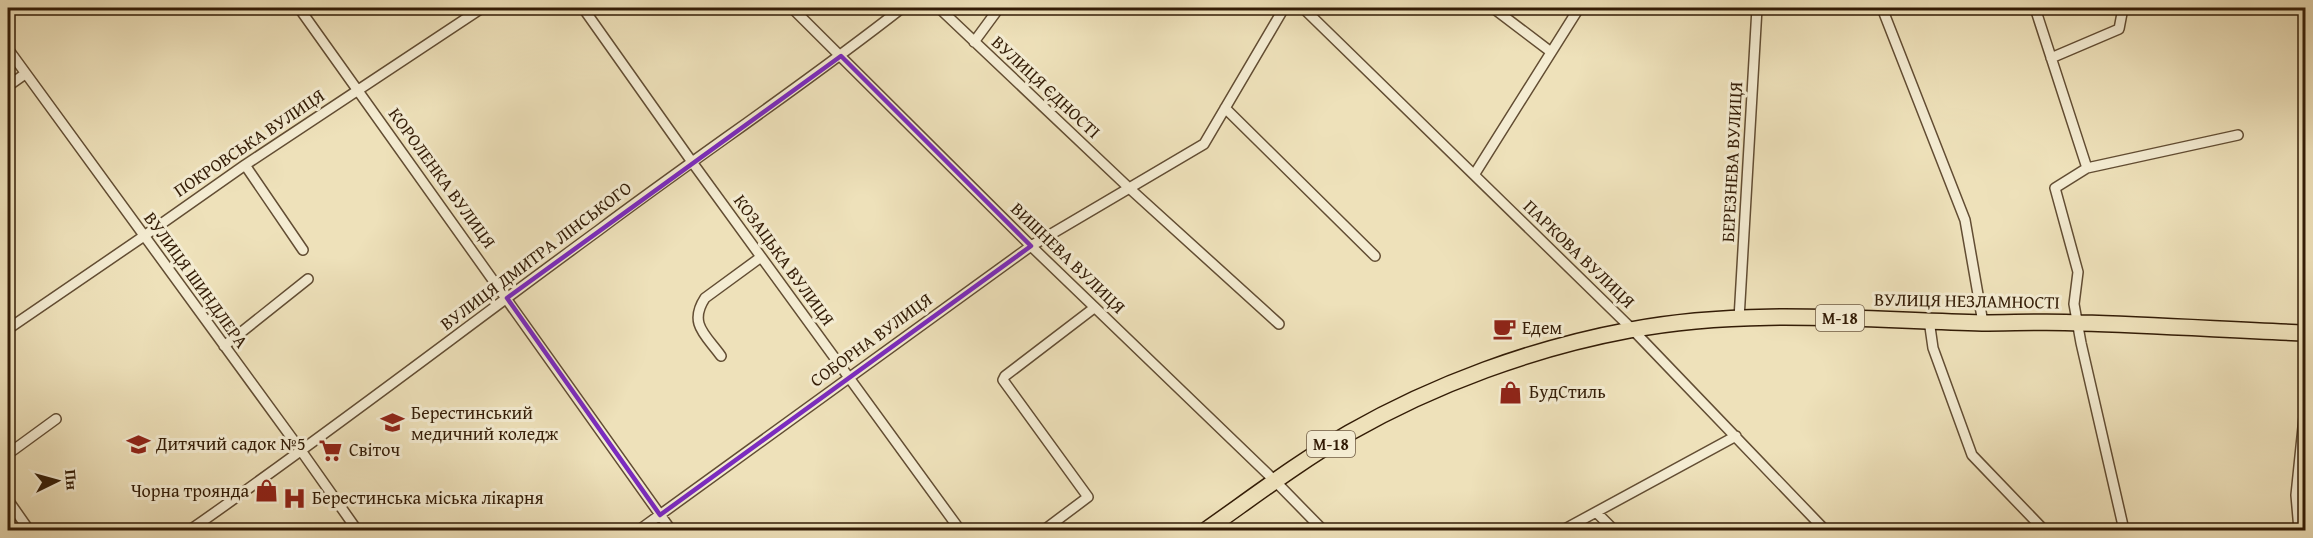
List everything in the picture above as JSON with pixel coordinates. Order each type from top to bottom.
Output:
[{"type":"highway","name":"ВУЛИЦЯ НЕЗЛАМНОСТІ","points":[[1275,481],[1348,434],[1432,392],[1509,363],[1563,346],[1632,329],[1787,317],[1983,323],[2077,322],[2306,333]]},
{"type":"highway","name":"М-18","points":[[1206,531],[1275,481]]},
{"type":"street","name":"КОРОЛЕНКА ВУЛИЦЯ","points":[[298,8],[358,89],[671,531]]},
{"type":"street","name":"ПОКРОВСЬКА ВУЛИЦЯ","points":[[8,329],[245,165],[482,8]]},
{"type":"street","name":"КОЗАЦЬКА ВУЛИЦЯ","points":[[584,8],[692,162],[960,531]]},
{"type":"street","name":"ВИШНЕВА ВУЛИЦЯ","points":[[792,8],[1030,246],[1275,481],[1323,531]]},
{"type":"street","name":"ВУЛИЦЯ ДМИТРА ЛІНСЬКОГО","points":[[190,531],[302,452],[507,298],[840,56],[902,8]]},
{"type":"street","name":"ВУЛИЦЯ ЄДНОСТІ","points":[[939,8],[1130,189],[1279,324]]},
{"type":"street","points":[[974,42],[999,8]]},
{"type":"street","name":"СОБОРНА ВУЛИЦЯ","points":[[639,531],[848,376],[1030,246],[1204,144],[1284,8]]},
{"type":"street","name":"ПАРКОВА ВУЛИЦЯ","points":[[1302,8],[1632,329],[1825,531]]},
{"type":"street","points":[[1493,8],[1551,52]]},
{"type":"street","points":[[1474,175],[1579,8]]},
{"type":"street","name":"БЕРЕЗНЕВА ВУЛИЦЯ","points":[[1739,319],[1757,8]]},
{"type":"street","points":[[1882,8],[1965,220],[1983,323]]},
{"type":"street","points":[[2035,8],[2087,168]]},
{"type":"street","points":[[2051,58],[2119,29],[2122,8]]},
{"type":"street","name":"ВУЛИЦЯ ШИНДЛЕРА","points":[[8,49],[357,531]]},
{"type":"street","points":[[8,86],[25,74]]},
{"type":"street","points":[[1225,108],[1375,256]]},
{"type":"street","points":[[2124,531],[2077,322],[2074,304],[2078,272],[2055,188],[2087,168],[2238,135]]},
{"type":"street","points":[[245,165],[303,250]]},
{"type":"street","points":[[722,356],[700,328],[697,315],[700,306],[705,298],[761,257]]},
{"type":"street","points":[[224,346],[308,279]]},
{"type":"street","points":[[1044,531],[1088,497],[1004,380],[1005,376],[1095,308]]},
{"type":"street","points":[[1929,320],[1933,348],[1972,455],[2044,531]]},
{"type":"street","points":[[2299,531],[2296,495],[2306,398]]},
{"type":"street","points":[[8,454],[56,419]]},
{"type":"street","points":[[1563,531],[1736,436]]},
{"type":"street","points":[[8,501],[29,531]]},
{"type":"street","points":[[1597,513],[1614,531]]},
{"type":"highlighted area","points":[[841,56],[1031,246],[660,515],[507,298]]},
{"type":"place","name":"Едем","points":[[1504,328]]},
{"type":"place","name":"БудСтиль","points":[[1511,392]]},
{"type":"place","name":"Берестинський медичний коледж","points":[[393,423]]},
{"type":"place","name":"Дитячий садок №5","points":[[138,444]]},
{"type":"place","name":"Світоч","points":[[331,450]]},
{"type":"place","name":"Чорна троянда","points":[[267,491]]},
{"type":"place","name":"Берестинська міська лікарня","points":[[294,498]]}]
